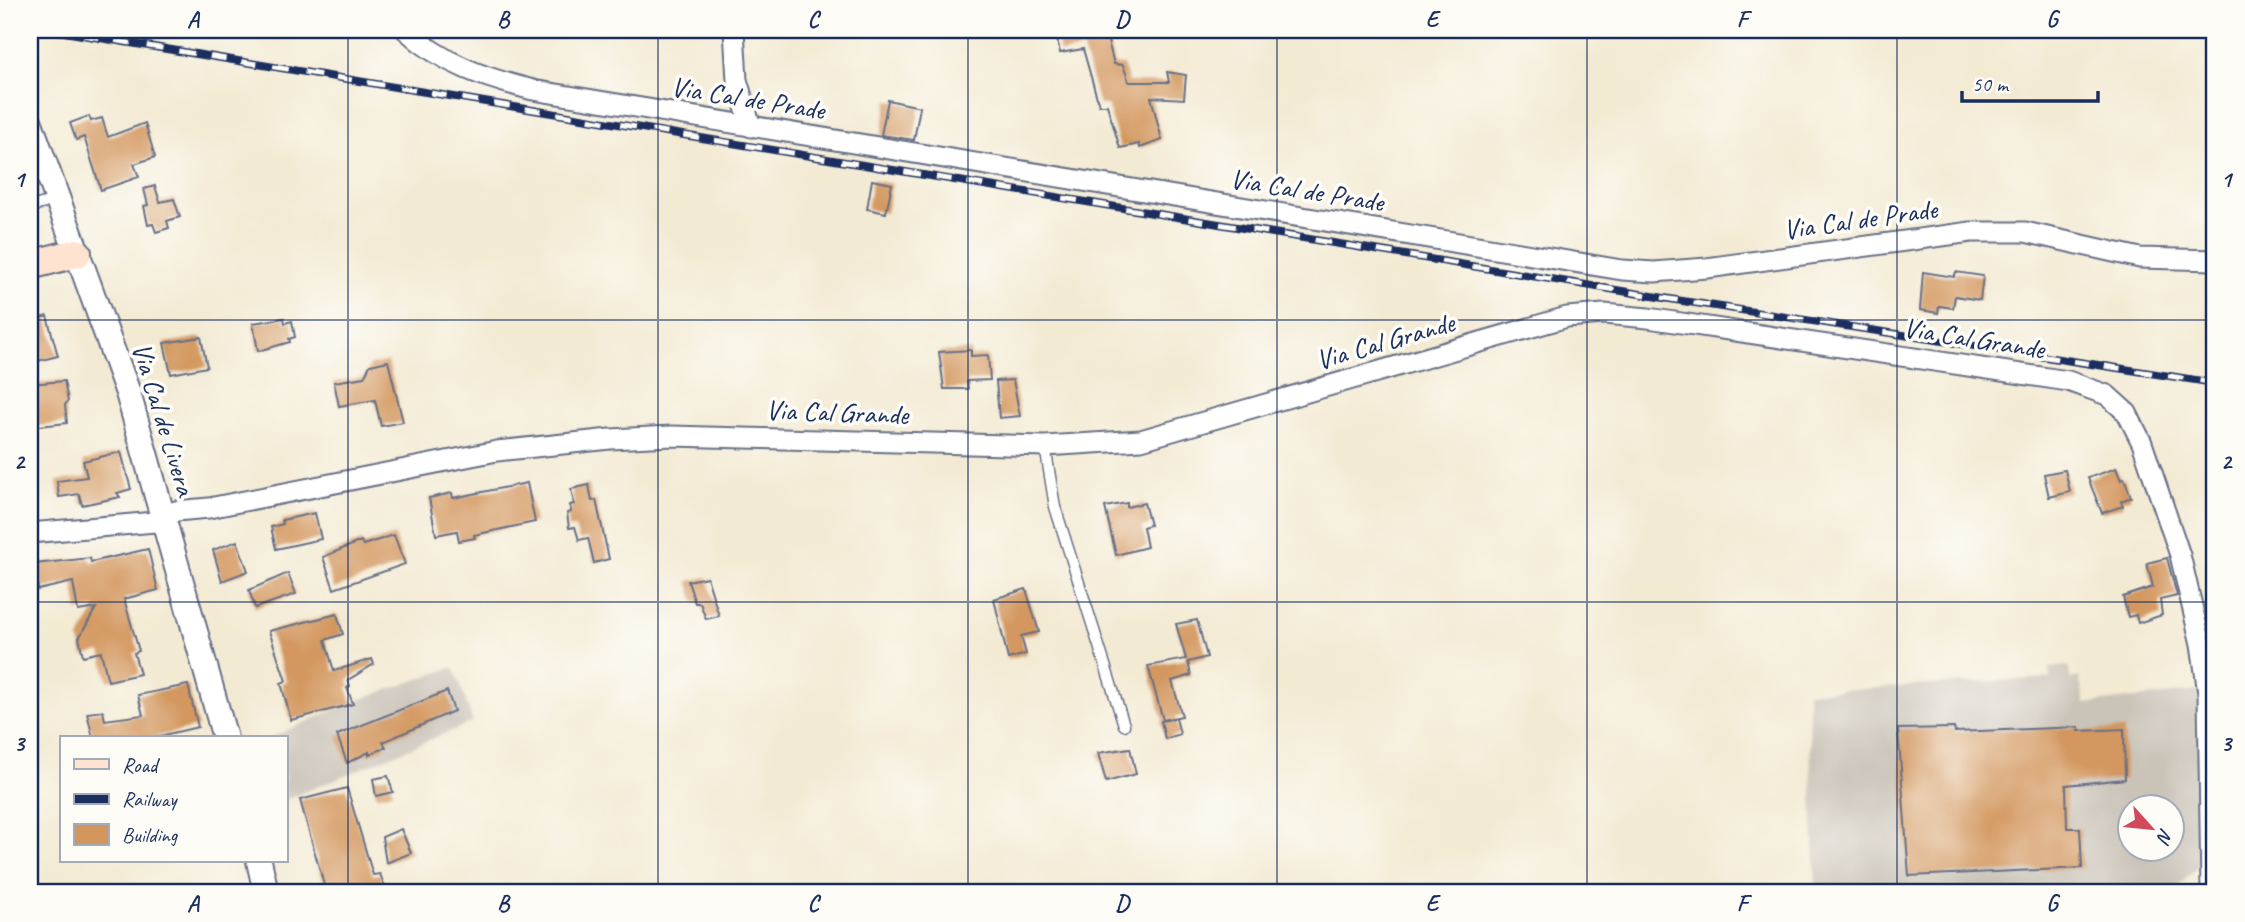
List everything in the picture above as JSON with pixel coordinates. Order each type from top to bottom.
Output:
[{"type":"main road","points":[[30,264],[77,253]]},
{"type":"street","name":"Via Cal de Prade","points":[[405,30],[450,61],[482,77],[533,90],[1638,272],[1707,268],[1971,232],[2025,232],[2140,258],[2215,260]]},
{"type":"street","points":[[734,30],[737,80],[751,127]]},
{"type":"street","name":"Via Cal de Livera","points":[[30,123],[128,393],[224,736]]},
{"type":"street","name":"Via Cal Grande","points":[[30,533],[155,522],[176,511],[208,508],[497,451],[610,439],[672,436],[1045,446],[1141,440],[1567,317],[1604,314],[1661,320],[2087,386],[2107,395],[2133,422],[2180,555],[2192,599],[2208,693],[2211,892]]},
{"type":"street","points":[[259,862],[266,892]]},
{"type":"lane","points":[[30,207],[58,200]]},
{"type":"lane","points":[[1045,446],[1055,507],[1124,725]]},
{"type":"shaded area","points":[[2069,666],[2070,679],[2079,677],[2085,704],[2199,691],[2202,863],[2178,887],[2177,892],[1816,892],[1808,692],[2050,678],[2049,668]]},
{"type":"shaded area","points":[[454,667],[473,722],[287,799],[287,736],[274,736],[353,702]]},
{"type":"building","points":[[1055,30],[1105,30],[1114,64],[1123,65],[1129,82],[1169,82],[1167,72],[1186,75],[1184,99],[1151,97],[1162,140],[1140,148],[1139,144],[1120,148],[1107,105],[1099,105],[1083,49],[1060,53]]},
{"type":"building","points":[[888,100],[920,107],[914,140],[881,135]]},
{"type":"building","points":[[89,116],[91,121],[102,118],[108,137],[145,123],[155,157],[134,164],[139,177],[101,190],[84,137],[76,140],[70,123]]},
{"type":"building","points":[[872,180],[892,184],[886,213],[867,209]]},
{"type":"building","points":[[155,186],[160,202],[174,199],[180,217],[167,221],[169,228],[156,232],[153,224],[148,225],[144,206],[148,205],[144,189]]},
{"type":"building","points":[[1923,272],[1954,277],[1956,272],[1983,276],[1980,300],[1955,296],[1953,308],[1939,306],[1938,313],[1920,310]]},
{"type":"building","points":[[47,316],[58,356],[30,363],[30,321]]},
{"type":"building","points":[[284,318],[285,323],[292,321],[295,337],[289,339],[290,342],[258,351],[253,323]]},
{"type":"building","points":[[201,337],[207,367],[171,374],[164,343]]},
{"type":"building","points":[[971,350],[971,356],[988,355],[990,380],[967,381],[968,389],[944,389],[939,352]]},
{"type":"building","points":[[388,361],[403,422],[381,426],[375,400],[339,406],[334,382],[364,377],[370,365]]},
{"type":"building","points":[[1013,380],[1020,416],[999,418],[996,381]]},
{"type":"building","points":[[64,381],[68,401],[65,405],[67,423],[30,427],[30,384]]},
{"type":"building","points":[[121,452],[131,489],[117,493],[120,497],[82,505],[79,494],[59,497],[57,481],[87,477],[83,461]]},
{"type":"building","points":[[2116,468],[2121,480],[2124,478],[2131,497],[2121,501],[2123,506],[2102,513],[2088,478]]},
{"type":"building","points":[[2065,470],[2070,492],[2049,497],[2044,474]]},
{"type":"building","points":[[527,483],[535,522],[474,535],[475,538],[459,541],[457,531],[436,535],[429,498],[452,493],[453,498]]},
{"type":"building","points":[[589,485],[592,501],[596,500],[609,559],[594,563],[588,538],[579,540],[575,527],[569,528],[567,513],[571,512],[570,505],[574,504],[571,489]]},
{"type":"building","points":[[1127,503],[1127,507],[1144,503],[1150,525],[1143,527],[1147,547],[1116,555],[1105,507]]},
{"type":"building","points":[[315,513],[321,539],[276,549],[271,527],[283,524],[282,520]]},
{"type":"building","points":[[394,535],[405,564],[334,589],[323,557],[361,541],[363,545]]},
{"type":"building","points":[[237,541],[248,571],[222,581],[213,550]]},
{"type":"building","points":[[148,549],[158,590],[124,599],[139,651],[134,653],[140,674],[108,681],[101,652],[83,656],[79,638],[96,608],[78,611],[73,582],[38,590],[35,564],[90,558],[91,562]]},
{"type":"building","points":[[2167,558],[2177,596],[2160,600],[2162,615],[2138,623],[2136,615],[2128,617],[2123,597],[2153,587],[2147,563]]},
{"type":"building","points":[[288,573],[296,594],[255,608],[249,590]]},
{"type":"building","points":[[707,577],[719,616],[706,619],[700,603],[695,603],[688,581]]},
{"type":"building","points":[[1026,589],[1039,632],[1021,636],[1026,654],[1008,659],[994,599]]},
{"type":"building","points":[[337,614],[343,634],[325,640],[334,671],[372,659],[374,664],[348,680],[350,686],[347,688],[353,704],[291,720],[281,683],[286,681],[269,631]]},
{"type":"building","points":[[1197,620],[1207,657],[1188,662],[1191,675],[1172,681],[1182,716],[1163,720],[1148,666],[1186,659],[1176,624]]},
{"type":"building","points":[[188,685],[198,727],[160,736],[93,736],[87,713],[103,711],[105,720],[143,715],[138,695]]},
{"type":"building","points":[[447,691],[454,711],[383,742],[386,747],[347,763],[337,735]]},
{"type":"building","points":[[1176,718],[1180,734],[1165,739],[1161,721]]},
{"type":"building","points":[[2079,727],[2079,731],[2124,729],[2125,779],[2066,785],[2067,828],[2080,828],[2082,868],[1909,876],[1898,729],[1954,728],[1955,732]]},
{"type":"building","points":[[1130,748],[1136,774],[1106,782],[1098,753]]},
{"type":"building","points":[[388,776],[393,792],[376,796],[373,779]]},
{"type":"building","points":[[347,788],[373,875],[380,874],[387,892],[326,892],[300,800]]},
{"type":"building","points":[[401,829],[411,853],[386,863],[382,837]]},
{"type":"railway","points":[[52,30],[1676,300],[2215,383]]}]
